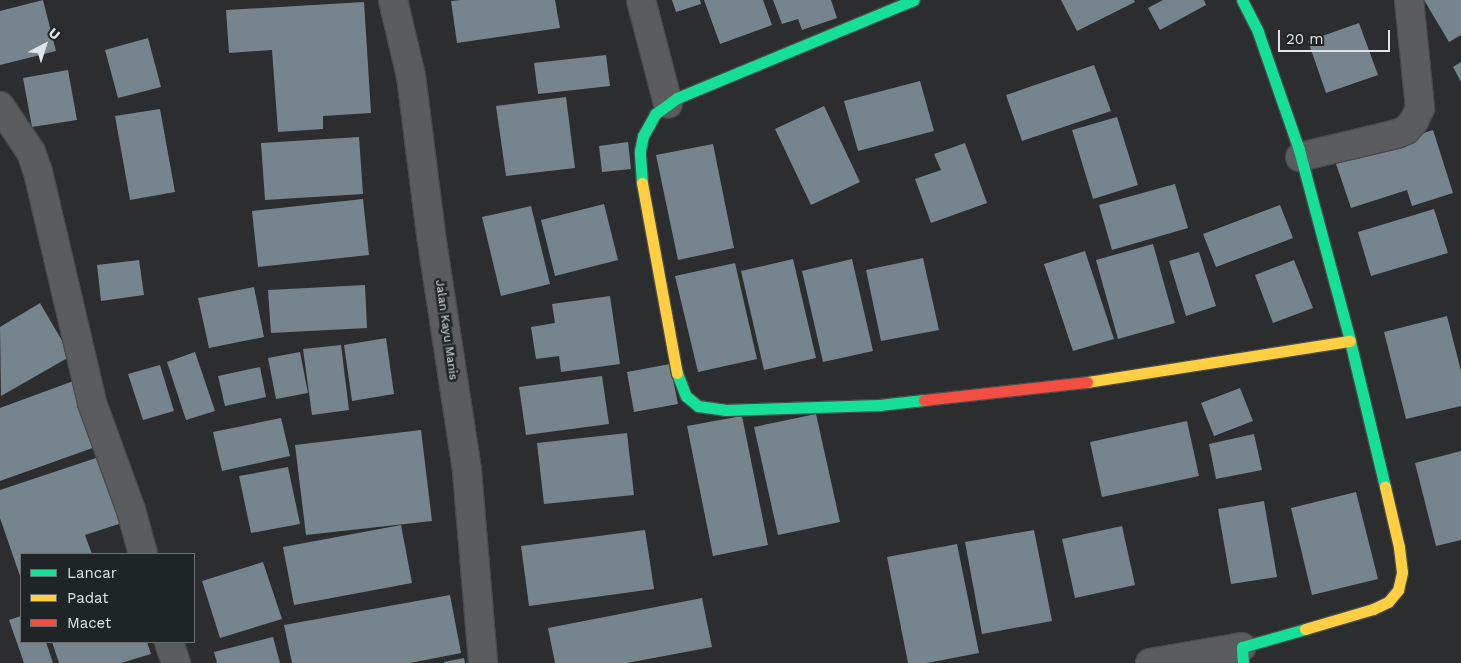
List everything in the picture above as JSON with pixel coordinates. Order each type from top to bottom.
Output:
[{"type":"street","name":"Jalan Kayu Manis","points":[[394,0],[411,76],[431,234],[466,471],[483,663]]},
{"type":"street","points":[[641,0],[668,104]]},
{"type":"street","points":[[914,0],[703,86],[668,104],[655,114],[643,136],[640,151],[641,177],[678,379],[686,396],[698,406],[712,410],[725,410],[879,404],[1100,381],[1350,340]]},
{"type":"street","points":[[1150,663],[1243,655],[1373,610],[1388,602],[1398,590],[1402,572],[1399,547],[1350,340],[1300,157],[1265,50],[1242,0]]},
{"type":"street","points":[[1300,157],[1397,134],[1406,130],[1414,121],[1420,108],[1408,0]]},
{"type":"street","points":[[0,106],[31,152],[38,172],[92,403],[131,510],[143,553]]},
{"type":"street","points":[[169,643],[176,663]]},
{"type":"building","points":[[43,0],[56,51],[0,65],[0,11]]},
{"type":"building","points":[[555,0],[560,28],[457,43],[451,1]]},
{"type":"building","points":[[672,0],[700,0],[701,4],[676,12]]},
{"type":"building","points":[[704,0],[763,0],[772,25],[720,44]]},
{"type":"building","points":[[773,0],[831,0],[837,18],[802,30],[798,19],[782,24]]},
{"type":"building","points":[[1061,0],[1134,0],[1135,2],[1077,31]]},
{"type":"building","points":[[1163,0],[1204,0],[1206,5],[1160,30],[1148,8]]},
{"type":"building","points":[[1424,0],[1461,0],[1461,35],[1449,42]]},
{"type":"building","points":[[364,2],[371,113],[323,116],[323,129],[278,132],[272,50],[229,53],[226,10]]},
{"type":"building","points":[[1359,23],[1378,75],[1326,93],[1308,41]]},
{"type":"building","points":[[148,38],[161,87],[118,98],[105,50]]},
{"type":"building","points":[[606,55],[610,86],[538,94],[534,63]]},
{"type":"building","points":[[1461,62],[1461,82],[1453,67]]},
{"type":"building","points":[[1094,65],[1111,111],[1022,141],[1006,95]]},
{"type":"building","points":[[68,70],[77,120],[32,127],[23,78]]},
{"type":"building","points":[[920,81],[934,131],[858,151],[844,101]]},
{"type":"building","points":[[566,97],[575,168],[506,176],[496,106]]},
{"type":"building","points":[[824,106],[860,182],[811,205],[775,129]]},
{"type":"building","points":[[160,109],[175,192],[130,200],[115,116]]},
{"type":"building","points":[[1117,117],[1138,185],[1093,199],[1072,130]]},
{"type":"building","points":[[1433,130],[1453,193],[1412,206],[1407,190],[1351,208],[1335,161]]},
{"type":"building","points":[[359,137],[363,194],[265,200],[261,143]]},
{"type":"building","points":[[628,142],[631,169],[602,172],[599,146]]},
{"type":"building","points":[[965,143],[987,203],[931,223],[915,179],[941,170],[934,154]]},
{"type":"building","points":[[713,144],[734,248],[678,260],[656,155]]},
{"type":"building","points":[[1175,184],[1188,228],[1112,250],[1099,205]]},
{"type":"building","points":[[363,199],[369,255],[258,267],[252,211]]},
{"type":"building","points":[[604,204],[618,260],[555,276],[541,220]]},
{"type":"building","points":[[1280,205],[1293,238],[1216,267],[1203,234]]},
{"type":"building","points":[[531,206],[550,284],[501,296],[482,217]]},
{"type":"building","points":[[1434,209],[1448,253],[1371,276],[1358,232]]},
{"type":"building","points":[[1153,244],[1175,323],[1118,339],[1096,260]]},
{"type":"building","points":[[1085,251],[1114,339],[1073,351],[1044,264]]},
{"type":"building","points":[[1199,252],[1216,306],[1186,316],[1169,261]]},
{"type":"building","points":[[923,258],[939,330],[881,341],[866,270]]},
{"type":"building","points":[[793,259],[816,358],[764,370],[741,271]]},
{"type":"building","points":[[852,259],[873,351],[823,362],[802,271]]},
{"type":"building","points":[[139,260],[144,295],[101,301],[97,265]]},
{"type":"building","points":[[1294,260],[1313,308],[1273,323],[1255,275]]},
{"type":"building","points":[[735,263],[757,359],[698,372],[675,276]]},
{"type":"building","points":[[365,285],[367,328],[271,333],[268,290]]},
{"type":"building","points":[[254,287],[264,337],[209,348],[198,298]]},
{"type":"building","points":[[610,296],[620,364],[561,372],[559,356],[536,359],[531,327],[555,323],[552,304]]},
{"type":"building","points":[[40,303],[71,356],[1,396],[0,327]]},
{"type":"building","points":[[1447,316],[1461,371],[1461,406],[1406,419],[1384,332]]},
{"type":"building","points":[[386,338],[394,394],[352,401],[344,345]]},
{"type":"building","points":[[341,345],[349,410],[312,415],[303,349]]},
{"type":"building","points":[[195,352],[215,411],[186,420],[167,362]]},
{"type":"building","points":[[300,352],[308,393],[276,399],[268,358]]},
{"type":"building","points":[[670,364],[678,404],[634,412],[627,372]]},
{"type":"building","points":[[160,365],[174,411],[143,420],[128,374]]},
{"type":"building","points":[[260,367],[266,397],[225,406],[218,376]]},
{"type":"building","points":[[602,376],[609,424],[526,435],[519,387]]},
{"type":"building","points":[[76,380],[101,445],[0,481],[0,408]]},
{"type":"building","points":[[1240,388],[1253,421],[1214,436],[1201,403]]},
{"type":"building","points":[[816,414],[840,522],[778,535],[754,427]]},
{"type":"building","points":[[742,416],[768,545],[713,556],[687,426]]},
{"type":"building","points":[[281,418],[290,456],[222,471],[213,432]]},
{"type":"building","points":[[1187,421],[1199,476],[1102,497],[1090,442]]},
{"type":"building","points":[[421,430],[432,521],[306,535],[295,445]]},
{"type":"building","points":[[627,433],[634,495],[544,504],[537,443]]},
{"type":"building","points":[[1254,434],[1262,470],[1216,479],[1209,444]]},
{"type":"building","points":[[1461,451],[1461,540],[1436,546],[1415,463]]},
{"type":"building","points":[[102,456],[125,522],[85,535],[92,553],[20,553],[20,576],[0,518],[0,490]]},
{"type":"building","points":[[288,467],[300,524],[251,533],[239,476]]},
{"type":"building","points":[[1356,492],[1378,579],[1312,595],[1291,508]]},
{"type":"building","points":[[1264,501],[1277,577],[1231,584],[1218,509]]},
{"type":"building","points":[[401,525],[412,583],[294,605],[283,547]]},
{"type":"building","points":[[1122,526],[1135,585],[1075,598],[1062,539]]},
{"type":"building","points":[[645,530],[654,589],[529,606],[521,546]]},
{"type":"building","points":[[1034,530],[1052,621],[982,634],[965,542]]},
{"type":"building","points":[[957,544],[979,653],[927,663],[908,663],[887,557]]},
{"type":"building","points":[[263,562],[282,619],[220,638],[202,581]]},
{"type":"building","points":[[450,595],[461,653],[410,663],[292,663],[284,625]]},
{"type":"building","points":[[702,598],[712,647],[627,663],[555,663],[548,628]]},
{"type":"building","points":[[20,616],[20,643],[46,643],[53,663],[24,663],[9,620]]},
{"type":"building","points":[[273,637],[280,663],[217,663],[214,652]]},
{"type":"building","points":[[52,643],[147,643],[151,654],[121,663],[59,663]]},
{"type":"building","points":[[464,658],[465,663],[444,663],[444,662]]},
{"type":"traffic: fast","points":[[642,183],[640,151],[643,136],[655,114],[677,98],[914,0]]},
{"type":"traffic: fast","points":[[1242,0],[1258,32],[1299,150],[1350,341],[1385,487]]},
{"type":"traffic: fast","points":[[677,373],[686,396],[698,406],[725,410],[879,405],[924,400]]},
{"type":"traffic: fast","points":[[1243,663],[1242,647],[1305,629]]},
{"type":"traffic: slow","points":[[642,183],[677,373]]},
{"type":"traffic: slow","points":[[1087,382],[1350,341]]},
{"type":"traffic: slow","points":[[1305,629],[1373,609],[1388,602],[1398,590],[1402,572],[1399,547],[1385,487]]},
{"type":"traffic: jam","points":[[924,400],[1087,382]]}]
